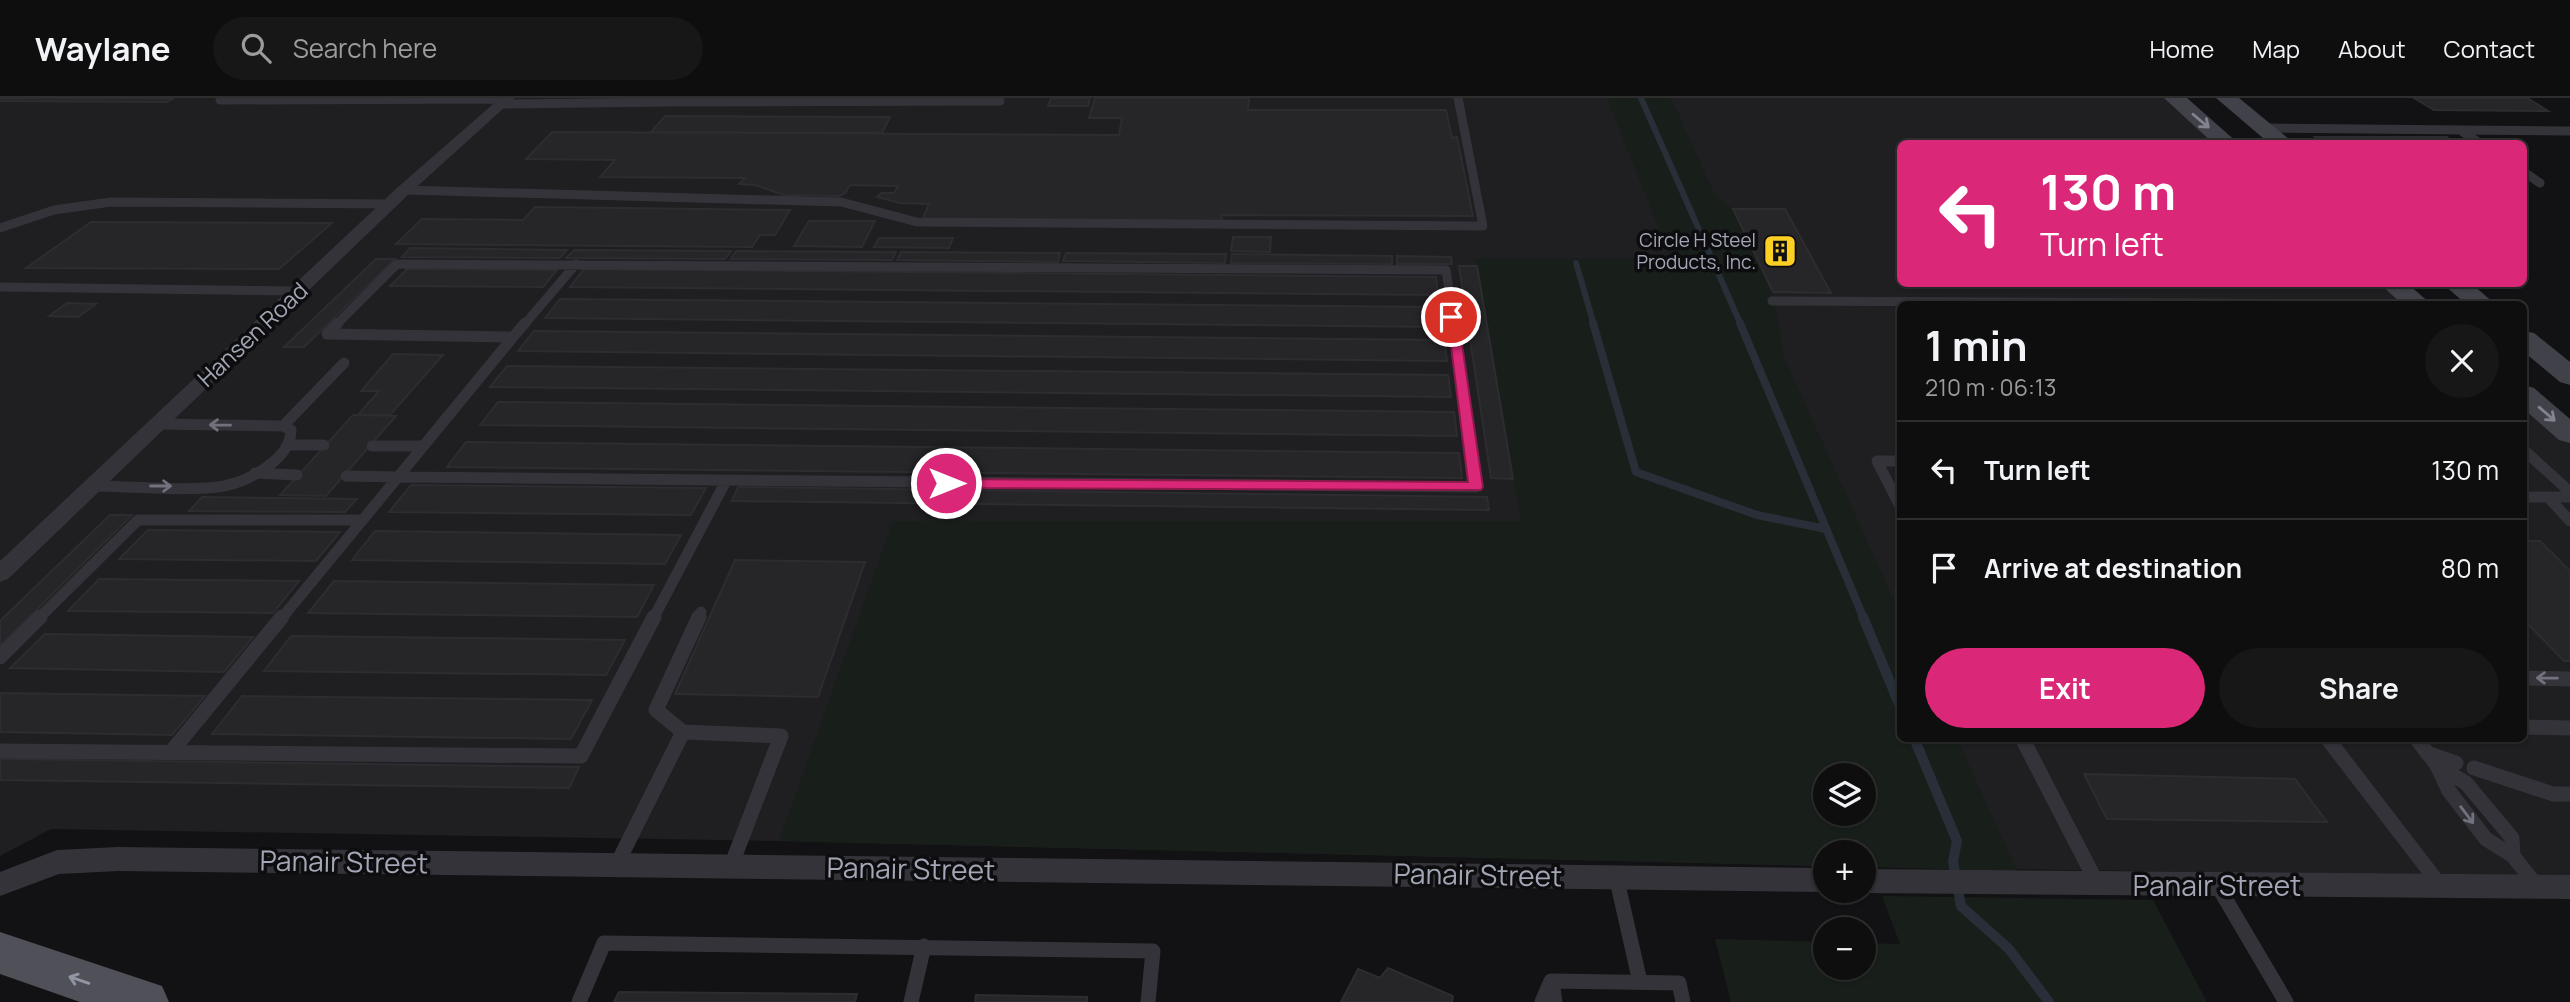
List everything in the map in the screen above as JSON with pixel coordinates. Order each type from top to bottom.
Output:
[{"type":"main road","points":[[2174,98],[2223,140]]},
{"type":"main road","points":[[2227,98],[2279,140]]},
{"type":"main road","points":[[2397,287],[2413,301]]},
{"type":"main road","points":[[2460,287],[2478,301]]},
{"type":"main road","points":[[2527,341],[2570,376]]},
{"type":"main road","points":[[2527,397],[2570,434]]},
{"type":"main road","points":[[0,953],[144,1002]]},
{"type":"street","name":"Hansen Road","points":[[0,574],[404,190],[505,100]]},
{"type":"street","name":"Panair Street","points":[[0,884],[57,862],[118,859],[1813,880]]},
{"type":"street","name":"Panair Street","points":[[1876,881],[2086,885],[2216,883],[2570,887]]},
{"type":"lane","points":[[673,102],[689,98]]},
{"type":"lane","points":[[404,190],[841,202],[917,222],[1483,226],[1458,98]]},
{"type":"lane","points":[[220,100],[1000,101]]},
{"type":"lane","points":[[2265,128],[2570,131]]},
{"type":"lane","points":[[2460,130],[2475,140]]},
{"type":"lane","points":[[2527,174],[2540,183]]},
{"type":"lane","points":[[0,228],[33,214],[65,206],[111,202],[390,204]]},
{"type":"lane","points":[[346,476],[1476,487],[1446,270],[397,264],[327,334],[513,337]]},
{"type":"lane","points":[[171,752],[422,446],[576,264]]},
{"type":"lane","points":[[0,287],[298,291]]},
{"type":"lane","points":[[1772,301],[1897,302]]},
{"type":"lane","points":[[283,426],[344,363]]},
{"type":"lane","points":[[93,486],[222,486],[243,481],[273,461],[288,445],[291,430],[283,426],[157,424]]},
{"type":"lane","points":[[288,445],[324,445]]},
{"type":"lane","points":[[372,446],[422,446]]},
{"type":"lane","points":[[2527,453],[2570,495]]},
{"type":"lane","points":[[1897,461],[1877,461],[1897,500]]},
{"type":"lane","points":[[254,473],[297,475]]},
{"type":"lane","points":[[0,751],[581,755],[726,481]]},
{"type":"lane","points":[[2527,496],[2570,495]]},
{"type":"lane","points":[[2548,497],[2565,510],[2570,521]]},
{"type":"lane","points":[[0,657],[138,520],[362,520]]},
{"type":"lane","points":[[701,612],[656,710],[683,732],[781,736],[731,866]]},
{"type":"lane","points":[[2527,678],[2570,679]]},
{"type":"lane","points":[[2527,727],[2570,728]]},
{"type":"lane","points":[[617,864],[683,732]]},
{"type":"lane","points":[[2024,742],[2086,885]]},
{"type":"lane","points":[[2330,742],[2440,886]]},
{"type":"lane","points":[[2419,742],[2432,759],[2449,791],[2486,839],[2513,856],[2537,886]]},
{"type":"lane","points":[[2432,759],[2456,763]]},
{"type":"lane","points":[[2473,768],[2553,793],[2570,794]]},
{"type":"lane","points":[[1616,876],[1640,982]]},
{"type":"lane","points":[[2216,883],[2286,1002]]},
{"type":"lane","points":[[579,1002],[604,943],[1153,951],[1148,1002]]},
{"type":"lane","points":[[911,1002],[924,946]]},
{"type":"lane","points":[[1552,981],[1679,983],[1683,1002]]},
{"type":"lane","points":[[1542,1002],[1552,981]]},
{"type":"lane","points":[[1552,981],[1555,1002]]},
{"type":"shaded area","points":[[0,98],[2167,98],[2217,140],[1897,140],[1897,287],[2390,287],[2407,301],[1897,301],[1897,742],[2527,742],[2527,403],[2570,440],[2570,877],[1876,867],[1876,840],[1813,840],[1813,866],[779,841],[51,829],[0,856]]},
{"type":"shaded area","points":[[1607,98],[1671,98],[1715,196],[1733,209],[1773,292],[1784,357],[1897,607],[1897,742],[1958,742],[2017,871],[1876,867],[1876,840],[1813,840],[1813,866],[779,841],[893,521],[1521,521],[1475,258],[1652,259],[1669,254]]},
{"type":"shaded area","points":[[1882,896],[2153,900],[2207,1002],[1731,1002],[1715,939],[1813,942],[1813,980],[1876,980],[1876,943],[1900,944]]},
{"type":"building","points":[[0,98],[174,98],[167,102],[0,101]]},
{"type":"building","points":[[1051,98],[1090,98],[1088,106],[1048,106]]},
{"type":"building","points":[[1095,98],[1249,98],[1248,110],[1446,110],[1452,138],[1457,137],[1473,216],[1222,215],[1221,221],[922,220],[929,204],[900,203],[877,197],[881,193],[894,193],[898,186],[850,185],[845,193],[839,196],[784,195],[755,185],[739,184],[745,178],[600,177],[615,160],[526,159],[552,132],[1119,135],[1122,118],[1089,118]]},
{"type":"building","points":[[2414,98],[2527,98],[2548,111],[2434,110]]},
{"type":"building","points":[[665,116],[890,117],[882,133],[651,132]]},
{"type":"building","points":[[2315,137],[2447,137],[2451,140],[2319,140]]},
{"type":"building","points":[[535,207],[790,210],[775,235],[760,235],[752,247],[396,244],[422,219],[523,220]]},
{"type":"building","name":"Circle H Steel Products, Inc.","points":[[1733,209],[1785,209],[1831,293],[1773,292]]},
{"type":"building","points":[[809,221],[875,221],[862,247],[794,246]]},
{"type":"building","points":[[91,222],[332,223],[279,269],[26,268]]},
{"type":"building","points":[[1233,237],[1271,237],[1270,252],[1231,251]]},
{"type":"building","points":[[879,238],[953,238],[949,248],[874,247]]},
{"type":"building","points":[[410,248],[567,250],[560,258],[402,257]]},
{"type":"building","points":[[574,250],[731,251],[725,259],[566,258]]},
{"type":"building","points":[[736,251],[896,252],[892,260],[731,259]]},
{"type":"building","points":[[901,252],[1060,253],[1058,262],[897,260]]},
{"type":"building","points":[[1066,253],[1226,254],[1225,263],[1063,261]]},
{"type":"building","points":[[1232,254],[1392,256],[1392,264],[1231,263]]},
{"type":"building","points":[[1397,256],[1451,257],[1452,264],[1397,264]]},
{"type":"building","points":[[376,259],[395,259],[304,347],[284,347]]},
{"type":"building","points":[[1459,266],[1477,266],[1513,479],[1491,478]]},
{"type":"building","points":[[407,269],[557,270],[543,287],[390,286]]},
{"type":"building","points":[[584,269],[1436,277],[1438,295],[570,287]]},
{"type":"building","points":[[560,299],[1440,307],[1442,327],[545,318]]},
{"type":"building","points":[[67,303],[96,304],[78,317],[49,316]]},
{"type":"building","points":[[534,331],[1444,340],[1447,361],[518,351]]},
{"type":"building","points":[[393,354],[443,355],[390,415],[358,415],[379,391],[361,391]]},
{"type":"building","points":[[507,366],[1448,375],[1451,397],[490,387]]},
{"type":"building","points":[[498,402],[1454,412],[1457,436],[480,425]]},
{"type":"building","points":[[353,415],[396,416],[326,496],[280,495]]},
{"type":"building","points":[[466,442],[1459,453],[1462,478],[447,467]]},
{"type":"building","points":[[411,485],[706,488],[691,515],[389,512]]},
{"type":"building","points":[[738,487],[1487,497],[1489,510],[732,501]]},
{"type":"building","points":[[202,497],[357,499],[345,512],[189,511]]},
{"type":"building","points":[[110,515],[132,515],[0,646],[0,621]]},
{"type":"building","points":[[148,530],[340,532],[316,561],[119,559]]},
{"type":"building","points":[[375,531],[681,535],[665,564],[352,560]]},
{"type":"building","points":[[2527,541],[2540,541],[2570,571],[2570,661],[2564,661],[2527,623]]},
{"type":"building","points":[[735,560],[865,562],[818,697],[675,694]]},
{"type":"building","points":[[99,579],[299,581],[273,613],[68,611]]},
{"type":"building","points":[[334,581],[654,585],[637,617],[308,613]]},
{"type":"building","points":[[45,634],[253,637],[224,672],[10,668]]},
{"type":"building","points":[[291,636],[625,640],[606,675],[264,671]]},
{"type":"building","points":[[0,693],[205,696],[172,735],[0,732]]},
{"type":"building","points":[[242,696],[592,700],[571,739],[212,734]]},
{"type":"building","points":[[0,759],[579,767],[569,788],[0,780]]},
{"type":"building","points":[[2084,774],[2295,779],[2327,822],[2107,819]]},
{"type":"building","points":[[1388,968],[1453,996],[1452,1002],[1341,1002],[1358,969],[1380,978]]},
{"type":"building","points":[[619,992],[857,994],[855,1002],[614,1002]]},
{"type":"building","points":[[976,995],[1087,997],[1087,1002],[975,1002]]},
{"type":"waterway","points":[[1641,98],[1741,325]]},
{"type":"waterway","points":[[1576,263],[1594,325]]},
{"type":"waterway","points":[[1593,323],[1636,472],[1757,515],[1826,529]]},
{"type":"waterway","points":[[1740,323],[1864,619]]},
{"type":"waterway","points":[[1863,617],[1897,699]]},
{"type":"waterway","points":[[1916,742],[1957,841],[1953,861],[1961,906],[2009,949],[2049,1002]]},
{"type":"place","name":"Circle H Steel Products, Inc.","points":[[1780,251]]},
{"type":"route","points":[[946,483],[1476,487],[1451,317]]}]
